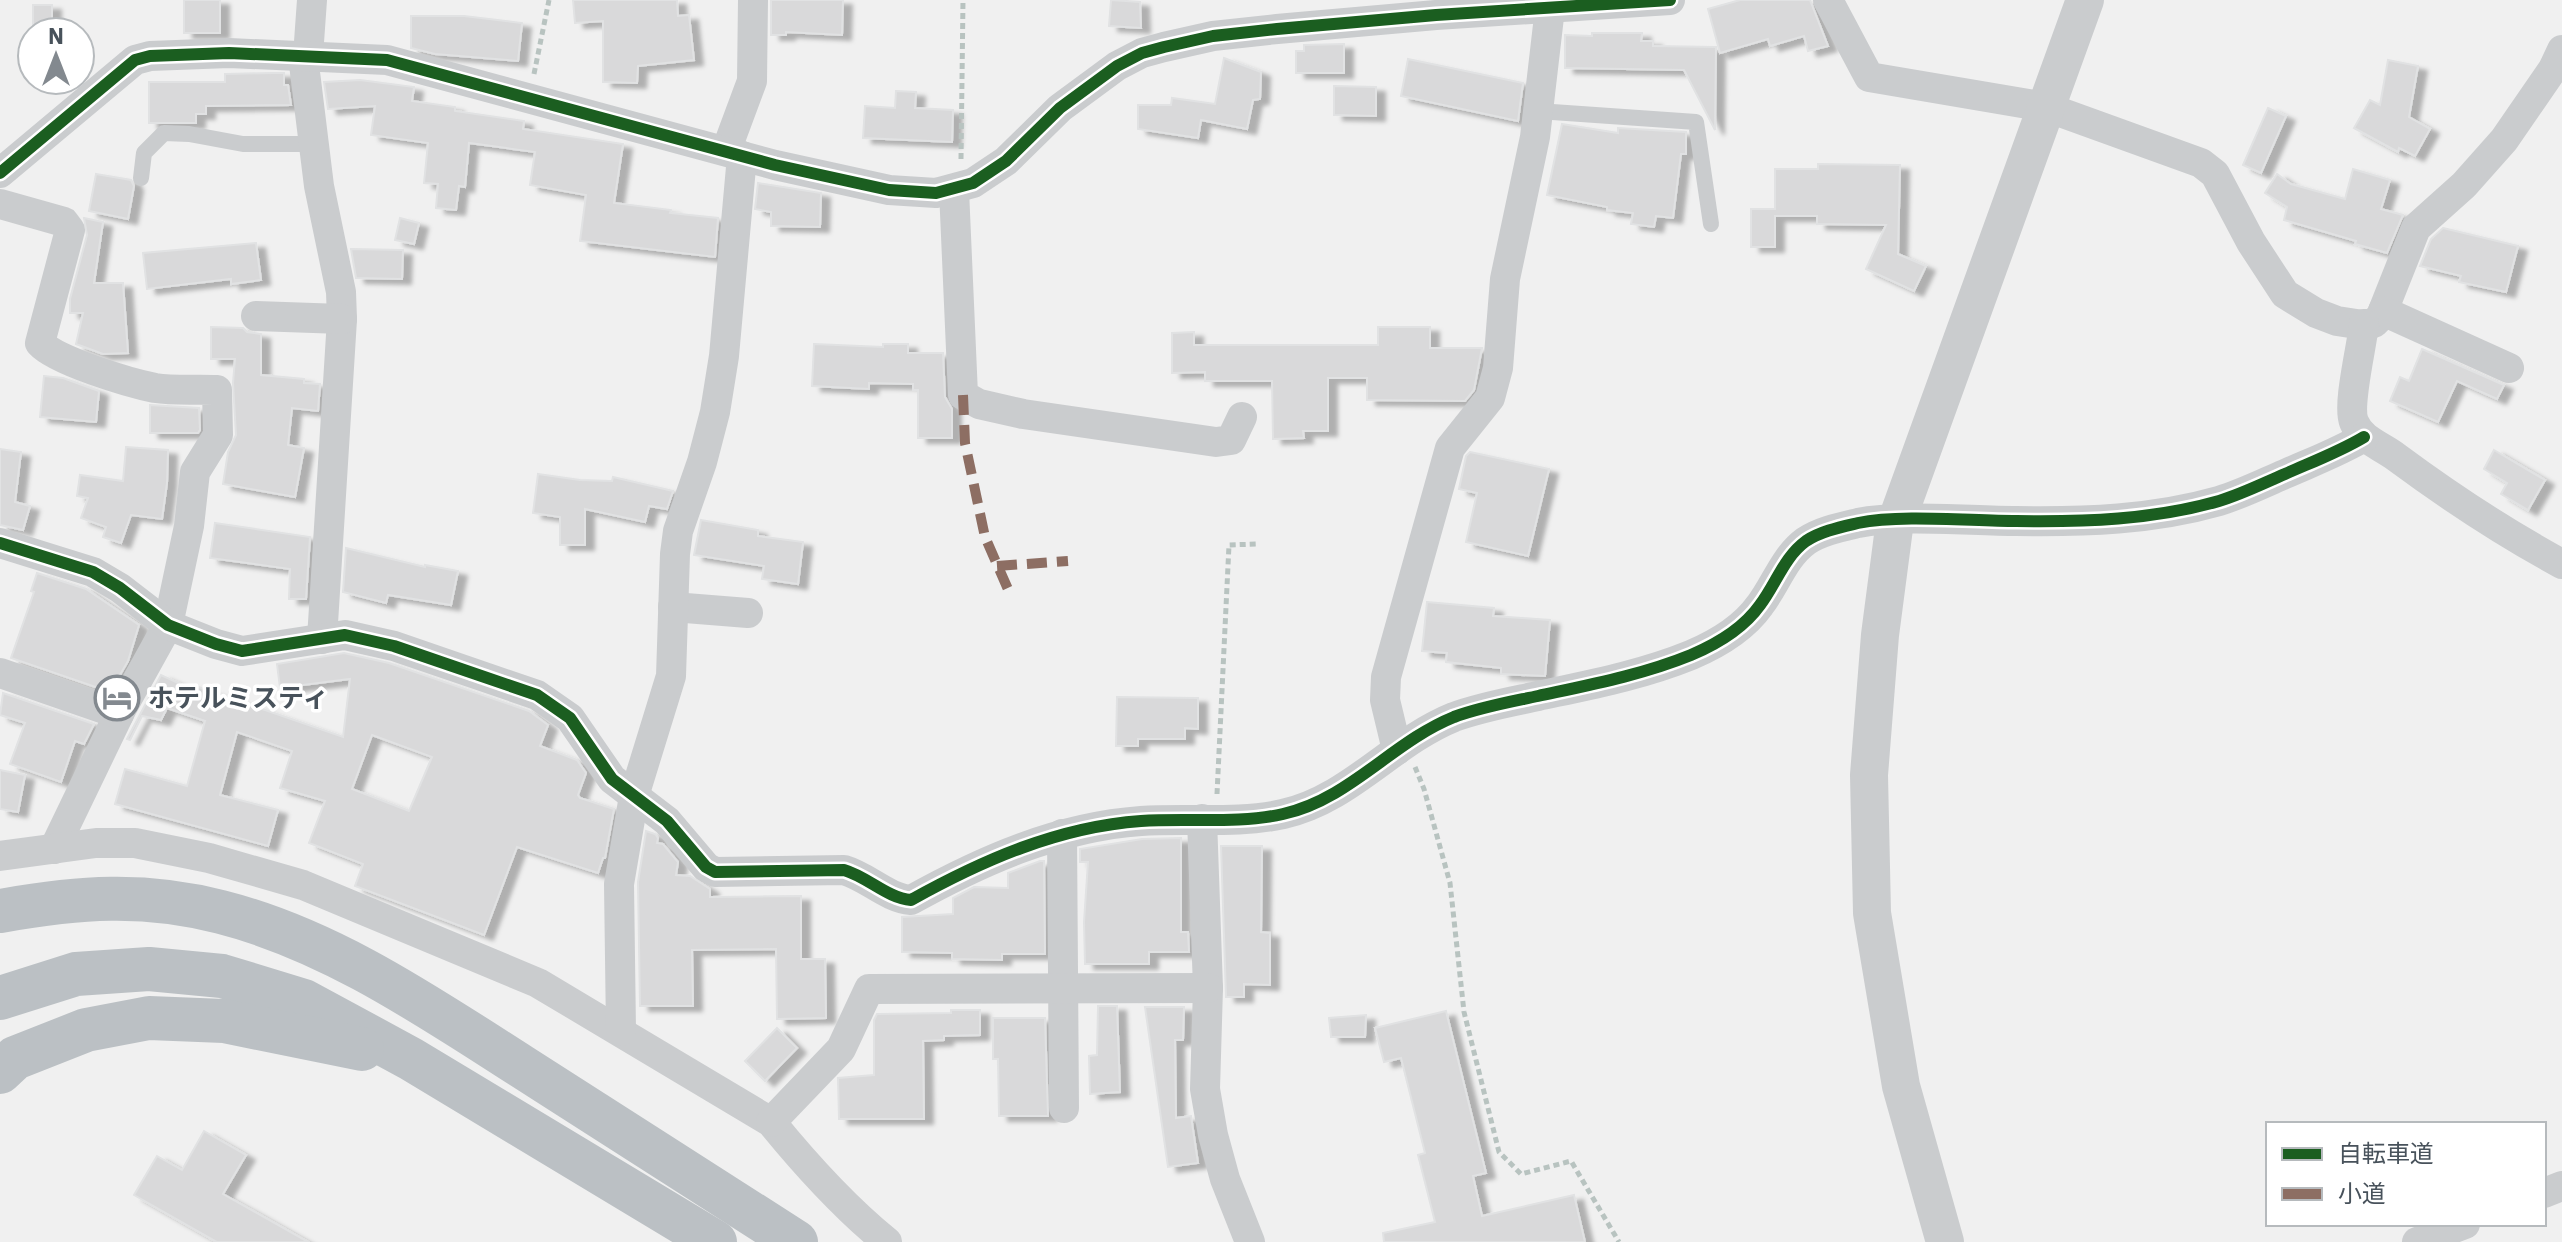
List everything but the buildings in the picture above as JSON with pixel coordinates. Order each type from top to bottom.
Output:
[{"type":"highway","points":[[0,911],[58,900],[104,897],[149,899],[220,911],[278,929],[321,947],[420,1002],[796,1242]]},
{"type":"highway","points":[[0,970],[72,946],[139,942],[222,947],[420,1002]]},
{"type":"highway","points":[[0,998],[76,974],[149,969],[222,976],[304,1001],[411,1059],[708,1239]]},
{"type":"highway","points":[[0,1072],[15,1058],[86,1030],[149,1018],[224,1021],[411,1059]]},
{"type":"street","points":[[312,0],[306,56],[314,144],[319,186],[341,292],[342,319],[322,639]]},
{"type":"street","points":[[621,1031],[619,884],[634,796],[671,676],[678,531],[702,462],[715,412],[724,356],[734,154],[752,81],[753,0]]},
{"type":"street","points":[[0,173],[135,60],[150,56],[229,53],[387,60],[734,154],[889,190],[936,193],[973,183],[1006,161],[1060,108],[1117,66],[1142,53],[1303,13],[1670,0]]},
{"type":"street","points":[[1828,0],[1869,77],[2046,107],[2201,163],[2215,174],[2251,242],[2285,294],[2327,317],[2374,318],[2509,368]]},
{"type":"street","points":[[1945,1242],[1901,1086],[1872,913],[1869,775],[1880,635],[1897,520],[2085,0]]},
{"type":"street","points":[[1401,747],[1385,700],[1386,677],[1450,448],[1490,398],[1498,368],[1505,279],[1538,111],[1564,5]]},
{"type":"street","points":[[2562,50],[2553,69],[2504,140],[2464,185],[2416,228],[2374,318],[2353,401],[2353,421],[2364,437],[2447,496],[2562,564]]},
{"type":"street","points":[[957,189],[963,395],[979,404],[1023,414],[1216,442],[1231,440],[1242,417]]},
{"type":"street","points":[[0,204],[64,222],[70,230],[40,343],[46,350],[83,366],[155,388],[217,390],[218,435],[195,472],[189,526],[168,625],[119,714],[54,849]]},
{"type":"street","points":[[256,316],[342,319]]},
{"type":"street","points":[[0,543],[93,572],[120,588],[168,625],[216,644],[242,651],[345,635],[394,646],[537,695],[570,718],[612,779],[667,821],[706,867],[715,872],[844,870],[900,899],[911,900],[1012,850],[1062,834],[1102,825],[1280,815],[1309,806],[1332,796],[1421,733],[1482,708],[1591,685],[1690,655],[1740,628],[1760,605],[1798,547],[1810,538],[1863,522],[2089,522],[2142,518],[2222,500],[2344,449],[2364,437]]},
{"type":"street","points":[[673,607],[748,613]]},
{"type":"street","points":[[0,673],[119,714]]},
{"type":"street","points":[[1209,819],[1205,1089],[1225,1179],[1250,1242]]},
{"type":"street","points":[[1062,834],[1064,1108]]},
{"type":"street","points":[[0,856],[96,843],[135,843],[209,858],[303,885],[538,983],[771,1122],[795,1152],[864,1223],[887,1242]]},
{"type":"street","points":[[771,1122],[841,1049],[869,989],[1208,988]]},
{"type":"street","points":[[2417,1242],[2460,1226]]},
{"type":"lane","points":[[1538,111],[1696,122],[1711,224]]},
{"type":"lane","points":[[141,178],[144,153],[164,133],[189,134],[243,144],[314,144]]},
{"type":"path","points":[[531,99],[549,0]]},
{"type":"path","points":[[957,189],[963,0]]},
{"type":"path","points":[[1209,819],[1229,545],[1257,544]]},
{"type":"path","points":[[1401,747],[1424,789],[1450,883],[1464,1012],[1499,1152],[1521,1174],[1571,1161],[1619,1242]]},
{"type":"marked path","points":[[963,395],[965,443],[985,537],[1011,596]]},
{"type":"marked path","points":[[997,566],[1068,561]]},
{"type":"cycle path","points":[[0,173],[135,60],[150,56],[229,53],[387,60],[775,165],[889,190],[936,193],[973,183],[1006,161],[1060,108],[1117,66],[1142,53],[1164,47],[1213,36],[1277,29],[1670,0]]},
{"type":"cycle path","points":[[0,543],[93,572],[120,588],[168,625],[216,644],[242,651],[345,635],[394,646],[537,695],[570,718],[612,779],[667,821],[706,867],[715,872],[844,870],[911,900],[994,859],[1080,830],[1141,821],[1249,819],[1307,807],[1454,717],[1635,674],[1691,655],[1720,641],[1746,621],[1798,547],[1831,530],[1875,520],[2067,521],[2169,512],[2236,495],[2364,437]]},
{"type":"place","name":"ホテルミスティ","points":[[117,698]]}]
